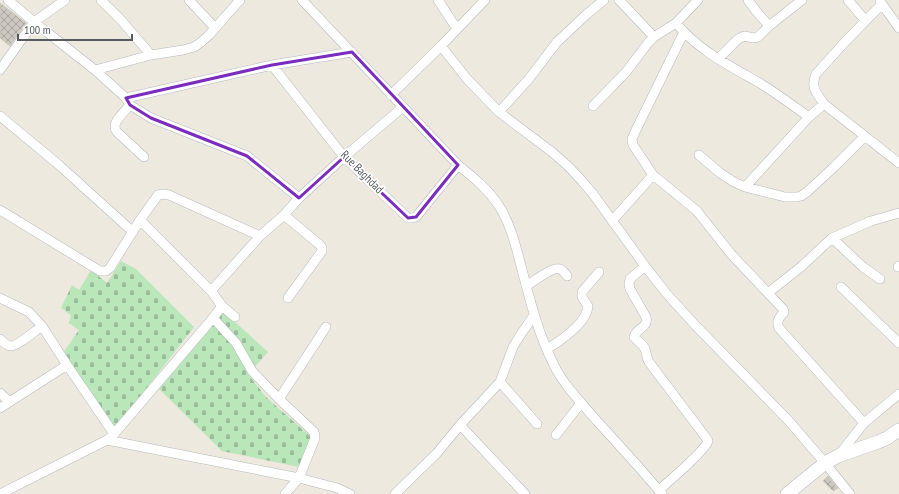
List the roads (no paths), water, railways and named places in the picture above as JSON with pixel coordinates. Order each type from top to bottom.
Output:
[{"type":"street","points":[[8,0],[95,70],[128,101],[151,118],[247,156],[299,198]]},
{"type":"street","points":[[0,70],[34,22],[64,0]]},
{"type":"street","points":[[101,0],[152,55]]},
{"type":"street","points":[[189,0],[215,28]]},
{"type":"street","points":[[95,70],[152,55],[194,47],[205,39],[240,0]]},
{"type":"street","points":[[302,0],[458,165],[491,195],[499,206],[509,225],[534,315],[553,365],[564,382],[581,403],[660,492],[707,445],[708,441],[646,358],[646,351],[644,347],[634,337],[634,334],[646,324],[647,320],[630,289],[629,284],[630,280],[645,266]]},
{"type":"street","points":[[438,0],[456,29]]},
{"type":"street","points":[[391,95],[485,0]]},
{"type":"street","points":[[499,112],[528,80],[557,42],[604,0]]},
{"type":"street","points":[[619,0],[654,36]]},
{"type":"street","points":[[593,106],[626,72],[654,36],[676,23],[698,0]]},
{"type":"street","points":[[748,0],[769,26]]},
{"type":"street","points":[[718,60],[738,39],[744,36],[756,38],[802,0]]},
{"type":"street","points":[[848,0],[865,20]]},
{"type":"street","points":[[899,28],[881,2],[816,74],[813,80],[816,93],[824,104],[899,163]]},
{"type":"street","points":[[676,23],[702,48],[718,60],[760,83],[809,117]]},
{"type":"street","points":[[684,32],[632,139],[633,145],[654,175],[697,211],[731,254],[784,310],[777,323],[781,331],[864,423]]},
{"type":"street","points":[[441,46],[468,80],[499,112],[552,152],[569,167],[593,194],[666,293],[695,325],[788,420],[850,494]]},
{"type":"street","points":[[144,157],[115,128],[116,121],[128,101],[272,65],[352,52]]},
{"type":"street","name":"Rue Baghdad","points":[[272,65],[344,157],[408,218],[416,217],[458,165]]},
{"type":"street","points":[[745,187],[809,117],[824,104]]},
{"type":"street","points":[[211,291],[260,236],[284,215],[299,198],[344,157],[403,107]]},
{"type":"street","points":[[0,116],[59,165],[133,232]]},
{"type":"street","points":[[699,154],[720,174],[734,182],[745,187],[793,198],[801,196],[834,167],[865,136]]},
{"type":"street","points":[[612,221],[654,175]]},
{"type":"street","points":[[0,210],[100,271],[106,271],[110,268],[140,220],[158,195],[162,194],[169,195],[260,236]]},
{"type":"street","points":[[768,293],[802,266],[832,238],[871,221],[899,213]]},
{"type":"street","points":[[284,215],[322,248],[322,251],[288,298]]},
{"type":"street","points":[[140,220],[211,291],[222,306],[235,317]]},
{"type":"street","points":[[832,238],[863,267],[880,279]]},
{"type":"street","points":[[526,286],[556,268],[559,268],[567,276]]},
{"type":"street","points":[[546,349],[569,334],[586,313],[588,306],[582,297],[582,292],[599,272]]},
{"type":"street","points":[[841,287],[899,343]]},
{"type":"street","points":[[0,298],[29,312],[42,326],[110,437],[299,478],[337,488],[350,494]]},
{"type":"street","points":[[0,494],[110,437],[222,306]]},
{"type":"street","points":[[396,494],[437,453],[460,425],[500,382],[513,347],[534,315]]},
{"type":"street","points":[[213,318],[236,343],[252,371],[278,399],[314,432],[315,438],[299,478],[284,494]]},
{"type":"street","points":[[0,339],[7,345],[12,346],[42,326]]},
{"type":"street","points":[[278,399],[326,327]]},
{"type":"street","points":[[0,408],[67,365]]},
{"type":"street","points":[[500,382],[537,424]]},
{"type":"street","points":[[0,393],[10,402]]},
{"type":"street","points":[[838,456],[864,423],[899,394]]},
{"type":"street","points":[[556,435],[581,403]]},
{"type":"street","points":[[460,425],[525,494]]},
{"type":"street","points":[[787,494],[825,463],[838,456],[887,438],[899,430]]}]
